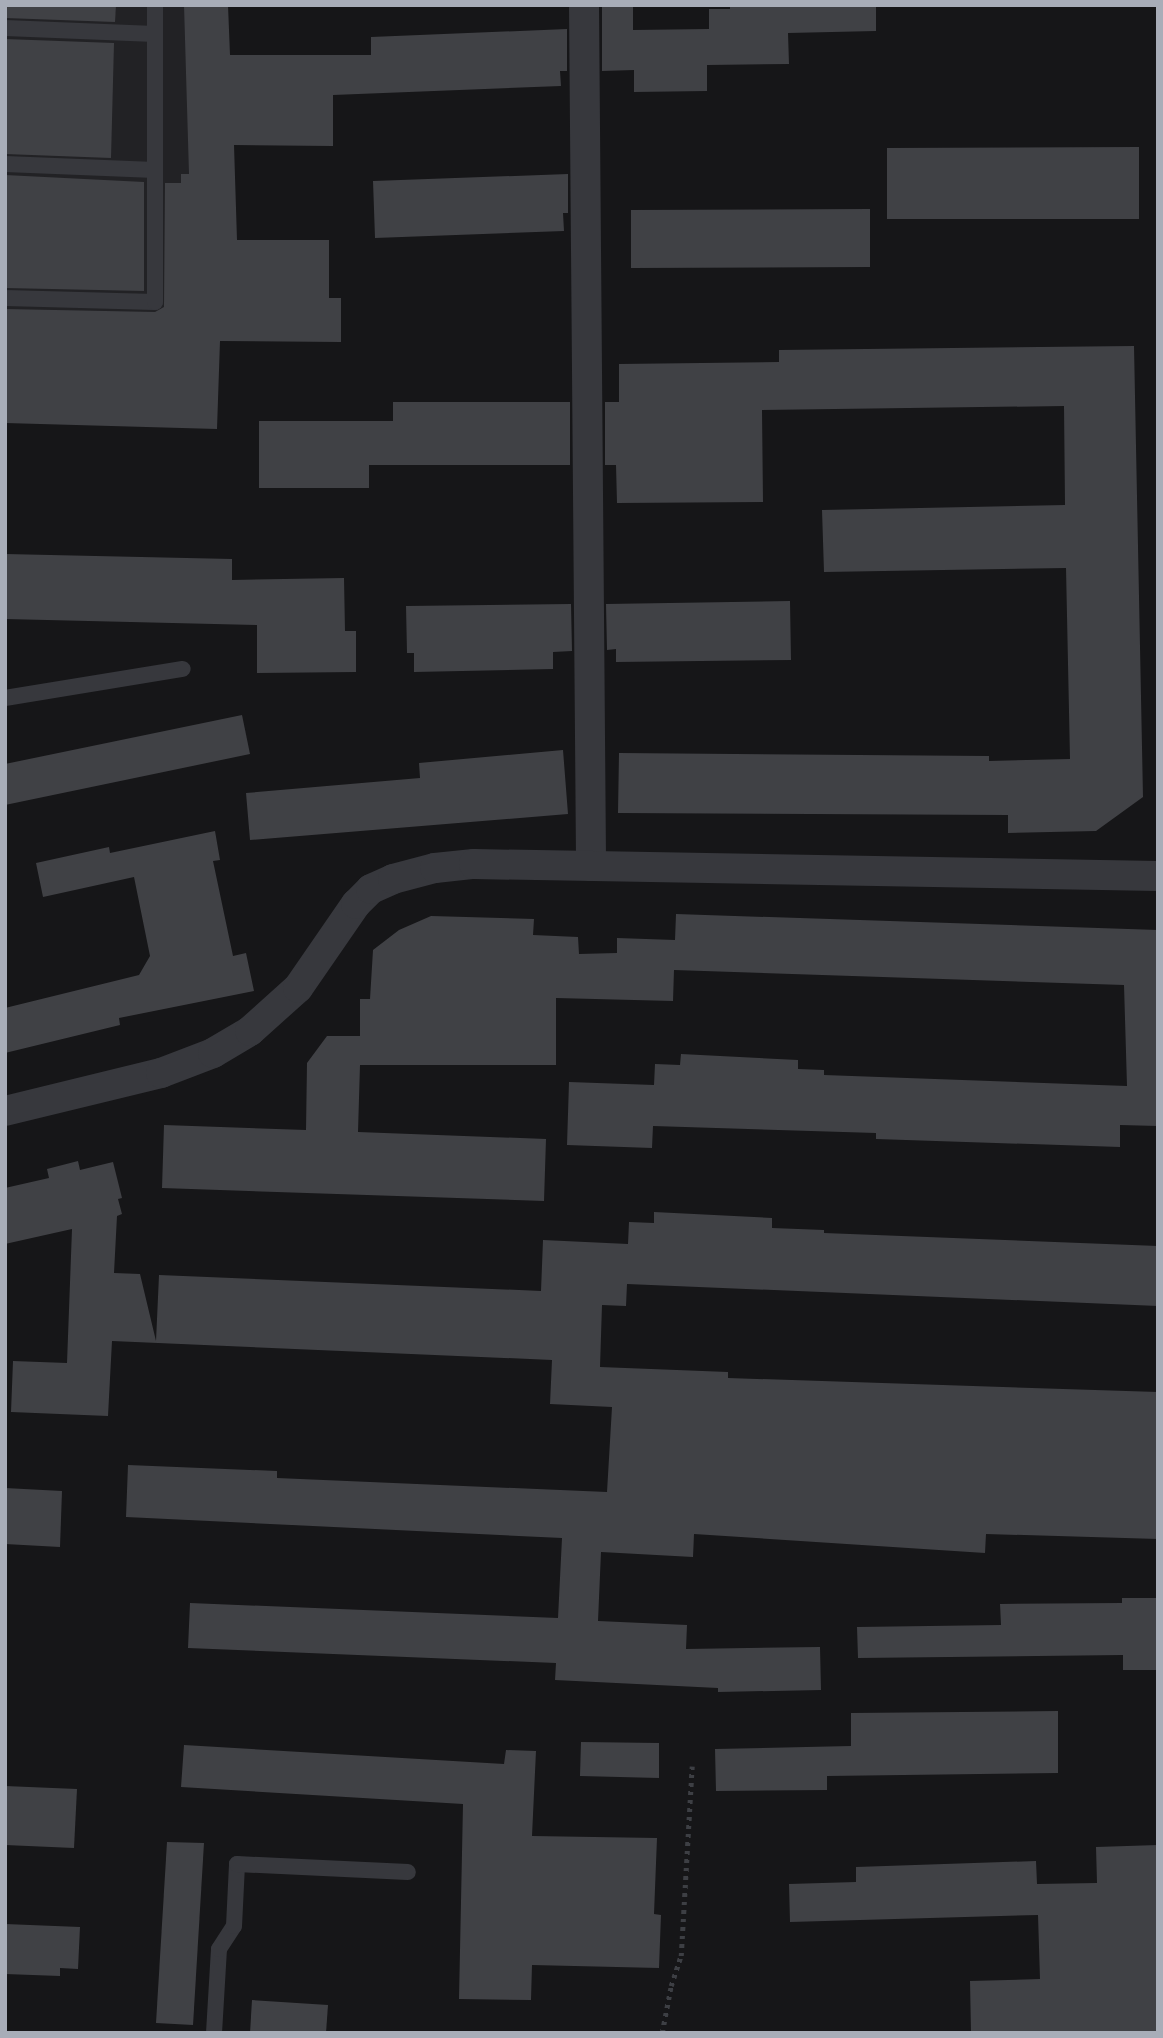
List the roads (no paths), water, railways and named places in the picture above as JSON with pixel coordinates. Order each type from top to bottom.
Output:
[{"type":"street","points":[[584,5],[591,866]]},
{"type":"street","points":[[5,1111],[161,1073],[223,1048],[250,1031],[298,988],[356,904],[371,889],[393,879],[435,868],[474,864],[1158,876]]},
{"type":"lane","points":[[5,298],[155,302],[155,5]]},
{"type":"lane","points":[[5,28],[155,34]]},
{"type":"lane","points":[[5,164],[155,170]]},
{"type":"lane","points":[[5,698],[183,669]]},
{"type":"lane","points":[[214,2033],[219,1949],[234,1926],[237,1864],[408,1872]]}]
